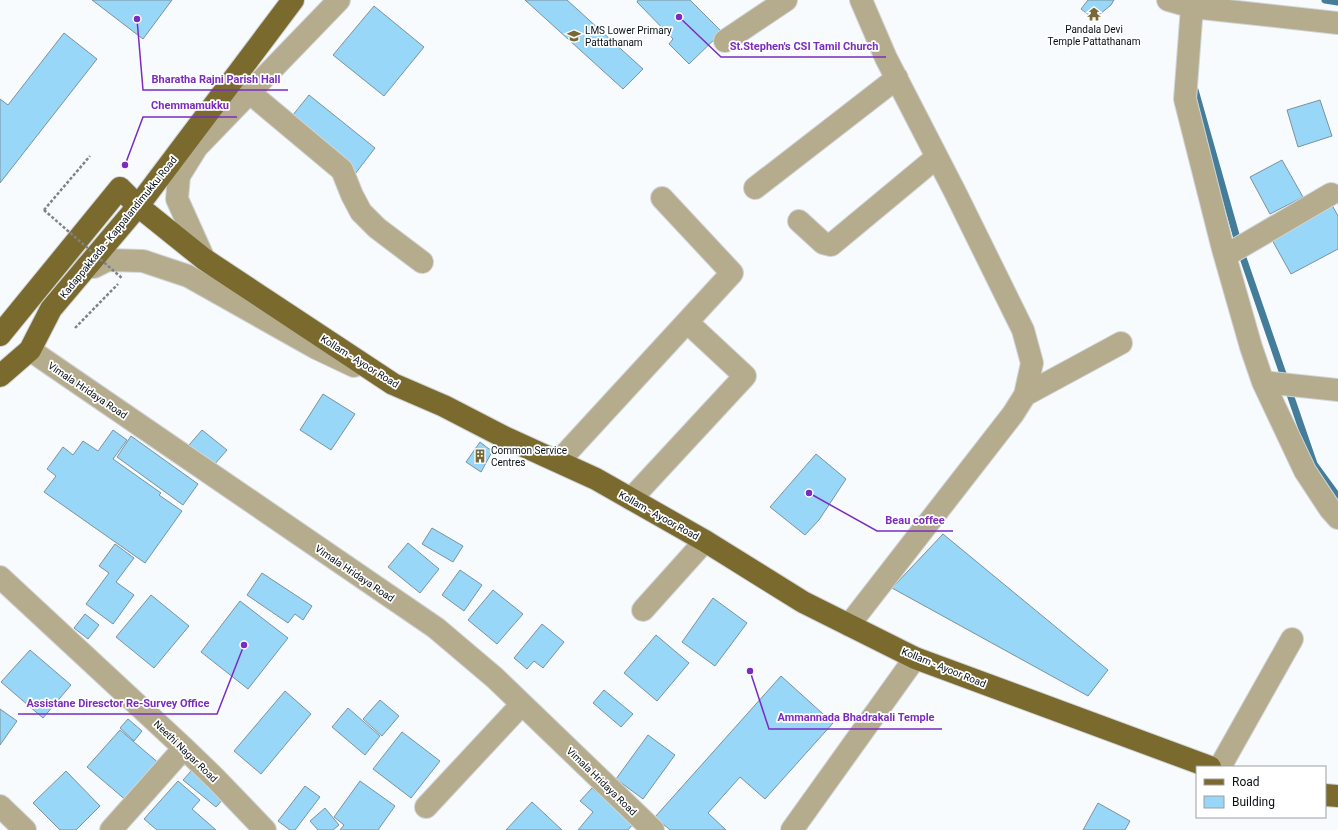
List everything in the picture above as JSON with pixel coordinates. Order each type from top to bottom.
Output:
[{"type":"main road","name":"Kadappakkada - Kappalandimukku Road","points":[[0,376],[30,350],[51,309],[138,206],[293,0]]},
{"type":"main road","name":"Kollam - Ayoor Road","points":[[0,335],[120,188],[138,206],[204,259],[393,384],[444,406],[504,437],[596,479],[705,541],[803,602],[915,658],[1207,766]]},
{"type":"main road","points":[[1326,795],[1338,796]]},
{"type":"street","points":[[204,259],[177,199],[179,176],[197,147],[339,0]]},
{"type":"street","points":[[726,41],[786,0]]},
{"type":"street","points":[[849,625],[1013,414],[1024,395],[1032,363],[1023,330],[896,78],[861,0]]},
{"type":"street","points":[[1168,0],[1192,7],[1338,22]]},
{"type":"street","points":[[1192,7],[1185,99],[1225,256],[1250,346],[1263,382],[1305,471],[1330,509],[1338,518]]},
{"type":"street","points":[[755,188],[896,78]]},
{"type":"street","points":[[250,93],[342,170],[361,212],[377,228],[422,262]]},
{"type":"street","points":[[799,221],[823,243],[831,245],[937,157]]},
{"type":"street","points":[[1225,256],[1331,194]]},
{"type":"street","points":[[559,462],[732,273],[662,198]]},
{"type":"street","points":[[86,268],[94,267],[108,260],[143,261],[188,276],[316,348],[393,384]]},
{"type":"street","points":[[631,500],[745,376],[687,322]]},
{"type":"street","points":[[1024,395],[1121,343]]},
{"type":"street","name":"Vimala Hridaya Road","points":[[30,350],[436,628],[495,678],[653,830]]},
{"type":"street","points":[[1263,382],[1338,390]]},
{"type":"street","points":[[643,610],[705,541]]},
{"type":"street","name":"Neethi Nagar Road","points":[[0,577],[184,748],[265,830]]},
{"type":"street","points":[[1221,766],[1292,639]]},
{"type":"street","points":[[792,830],[915,658]]},
{"type":"street","points":[[426,807],[522,704]]},
{"type":"street","points":[[111,830],[184,748]]},
{"type":"street","points":[[0,806],[26,830]]},
{"type":"path","points":[[75,328],[123,279],[44,210],[90,156]]},
{"type":"building","points":[[92,0],[172,0],[143,39]]},
{"type":"building","name":"LMS Lower Primary Pattathanam","points":[[525,0],[567,0],[643,69],[623,89]]},
{"type":"building","points":[[638,0],[690,0],[722,32],[689,64],[669,44],[673,39],[637,2]]},
{"type":"building","name":"Pandala Devi Temple Pattathanam","points":[[1088,0],[1114,0],[1111,5],[1094,19],[1081,9]]},
{"type":"building","points":[[374,6],[424,47],[384,96],[333,55]]},
{"type":"building","points":[[64,33],[97,59],[0,183],[0,99],[8,105]]},
{"type":"building","points":[[309,95],[375,148],[355,174],[288,121]]},
{"type":"building","points":[[1320,100],[1332,136],[1298,147],[1287,110]]},
{"type":"building","points":[[1282,160],[1303,197],[1270,214],[1250,177]]},
{"type":"building","points":[[1332,205],[1338,216],[1338,249],[1291,274],[1271,238]]},
{"type":"building","points":[[323,394],[355,414],[331,450],[300,430]]},
{"type":"building","points":[[113,430],[127,440],[113,459],[161,493],[159,495],[182,511],[145,563],[44,492],[56,476],[47,469],[63,447],[73,455],[83,441],[98,451]]},
{"type":"building","points":[[202,430],[227,450],[214,465],[189,445]]},
{"type":"building","points":[[131,436],[198,484],[183,505],[117,457]]},
{"type":"building","name":"Common Service Centres","points":[[480,442],[489,449],[493,450],[481,472],[466,462]]},
{"type":"building","points":[[816,454],[846,479],[819,520],[805,535],[770,507]]},
{"type":"building","points":[[432,528],[463,546],[453,562],[422,544]]},
{"type":"building","points":[[943,534],[1108,670],[1088,696],[892,588]]},
{"type":"building","points":[[408,543],[439,569],[420,593],[388,567]]},
{"type":"building","points":[[115,544],[134,558],[116,582],[134,595],[113,624],[86,604],[109,573],[99,566]]},
{"type":"building","points":[[460,570],[482,585],[464,611],[442,595]]},
{"type":"building","points":[[262,573],[312,606],[303,620],[295,614],[288,623],[247,595]]},
{"type":"building","points":[[493,590],[523,614],[497,644],[468,620]]},
{"type":"building","points":[[151,595],[189,626],[154,668],[116,637]]},
{"type":"building","points":[[713,598],[747,623],[715,666],[682,642]]},
{"type":"building","points":[[240,601],[288,638],[248,689],[201,652]]},
{"type":"building","points":[[85,614],[99,625],[88,639],[74,628]]},
{"type":"building","points":[[542,624],[564,642],[543,668],[534,661],[527,669],[514,658]]},
{"type":"building","points":[[656,635],[689,663],[657,701],[624,673]]},
{"type":"building","points":[[30,650],[71,685],[43,718],[1,682]]},
{"type":"building","points":[[781,676],[833,723],[765,799],[740,777],[708,813],[726,830],[670,830],[655,817]]},
{"type":"building","points":[[604,690],[633,714],[621,727],[593,703]]},
{"type":"building","points":[[285,691],[311,714],[261,774],[234,751]]},
{"type":"building","points":[[380,700],[399,716],[382,736],[363,719]]},
{"type":"building","points":[[348,708],[380,736],[365,755],[332,727]]},
{"type":"building","points":[[0,709],[17,721],[0,745]]},
{"type":"building","points":[[128,719],[142,731],[134,741],[120,728]]},
{"type":"building","points":[[120,730],[161,765],[128,802],[87,767]]},
{"type":"building","points":[[402,732],[440,761],[411,798],[373,769]]},
{"type":"building","points":[[648,735],[675,755],[643,799],[616,779]]},
{"type":"building","points":[[192,770],[225,797],[216,807],[183,780]]},
{"type":"building","points":[[66,771],[100,806],[76,830],[60,830],[33,803]]},
{"type":"building","points":[[178,781],[200,800],[192,809],[216,830],[157,830],[144,819]]},
{"type":"building","points":[[360,781],[395,806],[378,830],[340,830],[344,825],[334,817]]},
{"type":"building","points":[[305,786],[320,797],[295,830],[290,830],[278,821]]},
{"type":"building","points":[[592,788],[634,823],[628,830],[578,830],[593,812],[580,801]]},
{"type":"building","points":[[532,802],[562,830],[506,830]]},
{"type":"building","points":[[1098,803],[1130,821],[1125,830],[1083,830]]},
{"type":"building","points":[[325,808],[339,825],[333,830],[318,830],[310,821]]},
{"type":"waterway","points":[[1325,0],[1338,2]]},
{"type":"waterway","points":[[1195,90],[1240,249],[1314,464],[1338,497]]},
{"type":"place","name":"Pandala Devi Temple Pattathanam","points":[[1094,14]]},
{"type":"place","name":"St.Stephen's CSI Tamil Church","points":[[679,17]]},
{"type":"place","name":"Bharatha Rajni Parish Hall","points":[[137,19]]},
{"type":"place","name":"LMS Lower Primary Pattathanam","points":[[574,36]]},
{"type":"place","name":"Chemmamukku","points":[[125,165]]},
{"type":"place","name":"Common Service Centres","points":[[480,456]]},
{"type":"place","name":"Beau coffee","points":[[809,493]]},
{"type":"place","name":"Assistane Diresctor Re-Survey Office","points":[[244,645]]},
{"type":"place","name":"Ammannada Bhadrakali Temple","points":[[750,671]]}]
